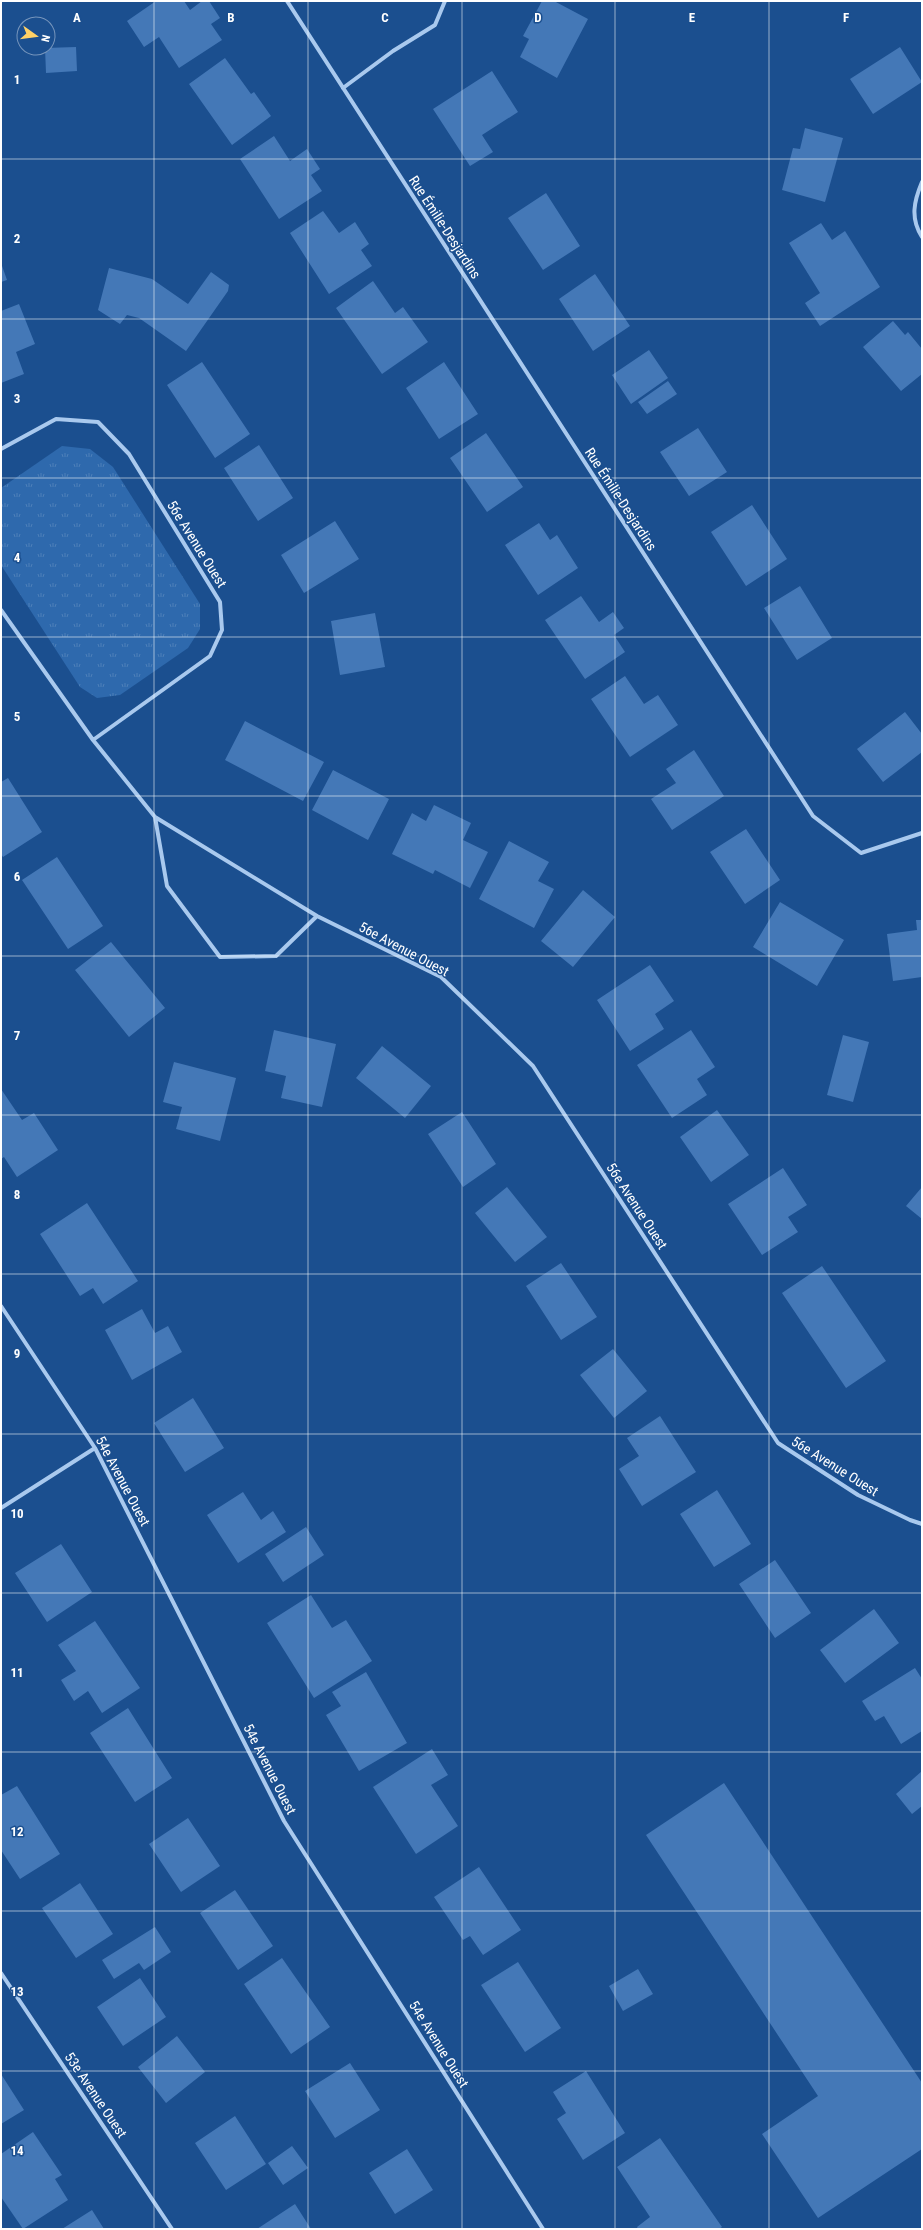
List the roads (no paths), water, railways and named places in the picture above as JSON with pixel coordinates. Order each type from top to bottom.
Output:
[{"type":"street","name":"Rue Émilie-Desjardins","points":[[287,1],[813,816],[861,853],[922,833]]},
{"type":"street","points":[[343,88],[393,51],[435,25],[445,1]]},
{"type":"street","points":[[922,182],[914,201],[916,228],[922,236]]},
{"type":"street","name":"56e Avenue Ouest","points":[[1,449],[56,419],[98,422],[129,454],[220,602],[222,630],[210,656],[93,740]]},
{"type":"street","name":"56e Avenue Ouest","points":[[1,610],[93,740],[155,817],[317,916],[441,977],[533,1066],[778,1444],[858,1495],[910,1520],[922,1524]]},
{"type":"street","name":"56e Avenue Ouest","points":[[155,817],[167,886],[220,956],[276,956],[317,916]]},
{"type":"street","name":"54e Avenue Ouest","points":[[1,1306],[95,1448],[284,1821],[543,2229]]},
{"type":"street","points":[[1,1508],[95,1448]]},
{"type":"street","name":"53e Avenue Ouest","points":[[1,1973],[172,2229]]}]
